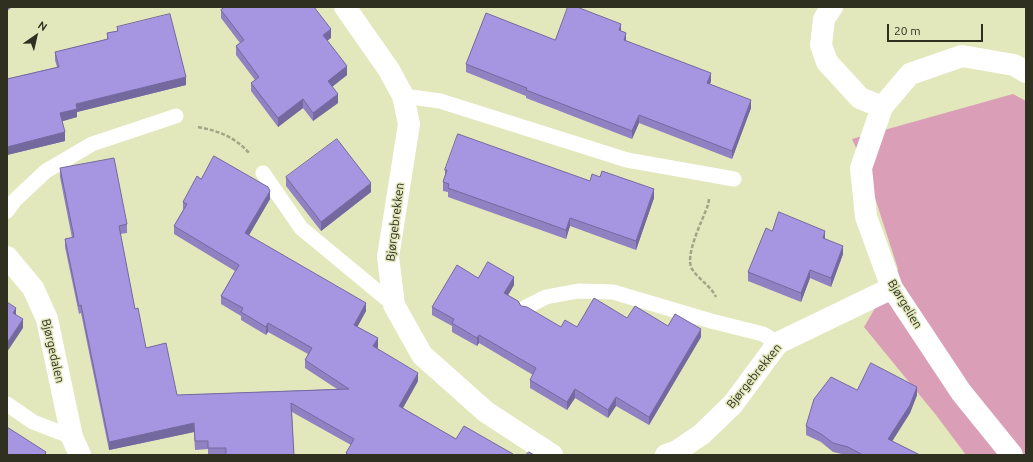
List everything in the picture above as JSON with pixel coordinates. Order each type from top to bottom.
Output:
[{"type":"street","name":"Bjørgebrekken","points":[[345,7],[389,70],[404,96],[409,124],[388,257],[394,305],[422,355],[486,412],[552,455]]},
{"type":"street","points":[[832,7],[824,19],[821,45],[827,62],[860,98],[882,107]]},
{"type":"street","name":"Bjørgelien","points":[[1012,455],[962,392],[892,288],[866,217],[861,168],[882,107],[910,74],[962,56],[1014,65],[1026,72]]},
{"type":"street","name":"Bjørgedalen","points":[[7,257],[33,288],[48,320],[76,446]]},
{"type":"street","name":"Bjørgebrekken","points":[[666,455],[677,451],[702,434],[733,404],[778,343],[892,288]]},
{"type":"lane","points":[[404,96],[440,101],[627,160],[734,180]]},
{"type":"lane","points":[[7,211],[15,200],[46,171],[92,144],[176,116]]},
{"type":"lane","points":[[263,173],[300,228],[394,305]]},
{"type":"lane","points":[[526,307],[546,297],[578,291],[613,292],[711,321],[763,334],[778,343]]},
{"type":"lane","points":[[7,404],[33,422],[76,446]]},
{"type":"path","points":[[176,116],[184,123],[189,125],[214,130],[231,137],[243,146],[252,156],[263,173]]},
{"type":"path","points":[[708,205],[689,258],[692,269],[713,291],[717,302]]},
{"type":"shaded area","points":[[1013,94],[1026,101],[1026,455],[966,455],[936,415],[864,327],[898,269],[865,167],[852,139]]},
{"type":"building","points":[[225,7],[314,7],[331,29],[323,35],[347,66],[328,81],[338,94],[313,113],[303,99],[278,118],[251,83],[259,77],[236,46],[244,40],[221,10]]},
{"type":"building","points":[[568,7],[577,7],[621,24],[619,30],[626,33],[624,40],[711,73],[707,83],[751,100],[732,151],[639,115],[632,131],[526,90],[527,88],[466,64],[486,13],[555,40]]},
{"type":"building","points":[[170,14],[186,77],[76,104],[77,109],[60,113],[65,132],[7,147],[7,79],[59,67],[55,52],[108,39],[107,33],[118,31],[117,27]]},
{"type":"building","points":[[458,134],[590,181],[592,174],[600,177],[602,171],[654,189],[636,241],[570,218],[566,230],[448,188],[449,184],[443,182],[447,170],[445,170]]},
{"type":"building","points":[[337,139],[371,183],[321,222],[286,177]]},
{"type":"building","points":[[214,156],[268,187],[270,191],[245,233],[366,303],[354,325],[378,338],[373,346],[418,373],[399,406],[456,439],[464,426],[513,454],[512,455],[349,455],[346,453],[354,439],[291,403],[294,455],[226,455],[226,448],[208,448],[208,441],[195,441],[194,423],[109,442],[81,305],[79,306],[65,239],[74,237],[60,168],[114,158],[127,224],[119,226],[135,309],[138,308],[146,348],[166,343],[177,395],[349,389],[305,360],[312,348],[268,323],[266,327],[241,312],[243,308],[221,296],[239,265],[174,226],[187,204],[183,202],[197,176],[201,179]]},
{"type":"building","points":[[779,212],[825,231],[823,238],[843,246],[831,278],[810,270],[801,293],[748,272],[766,228],[772,231]]},
{"type":"building","points":[[488,262],[514,277],[504,293],[518,301],[521,306],[527,307],[561,327],[565,320],[577,327],[594,298],[627,318],[635,306],[668,326],[675,314],[701,329],[649,417],[616,397],[608,410],[575,389],[567,402],[530,380],[536,368],[479,335],[477,338],[452,323],[454,319],[432,307],[457,265],[478,278]]},
{"type":"building","points":[[7,302],[16,308],[13,313],[23,319],[7,343]]},
{"type":"building","points":[[871,363],[917,387],[910,405],[888,439],[920,455],[863,455],[848,447],[833,443],[821,434],[806,426],[814,399],[831,377],[857,390]]},
{"type":"building","points":[[7,427],[46,452],[45,455],[7,455]]},
{"type":"building","points":[[529,452],[534,455],[526,455]]}]
